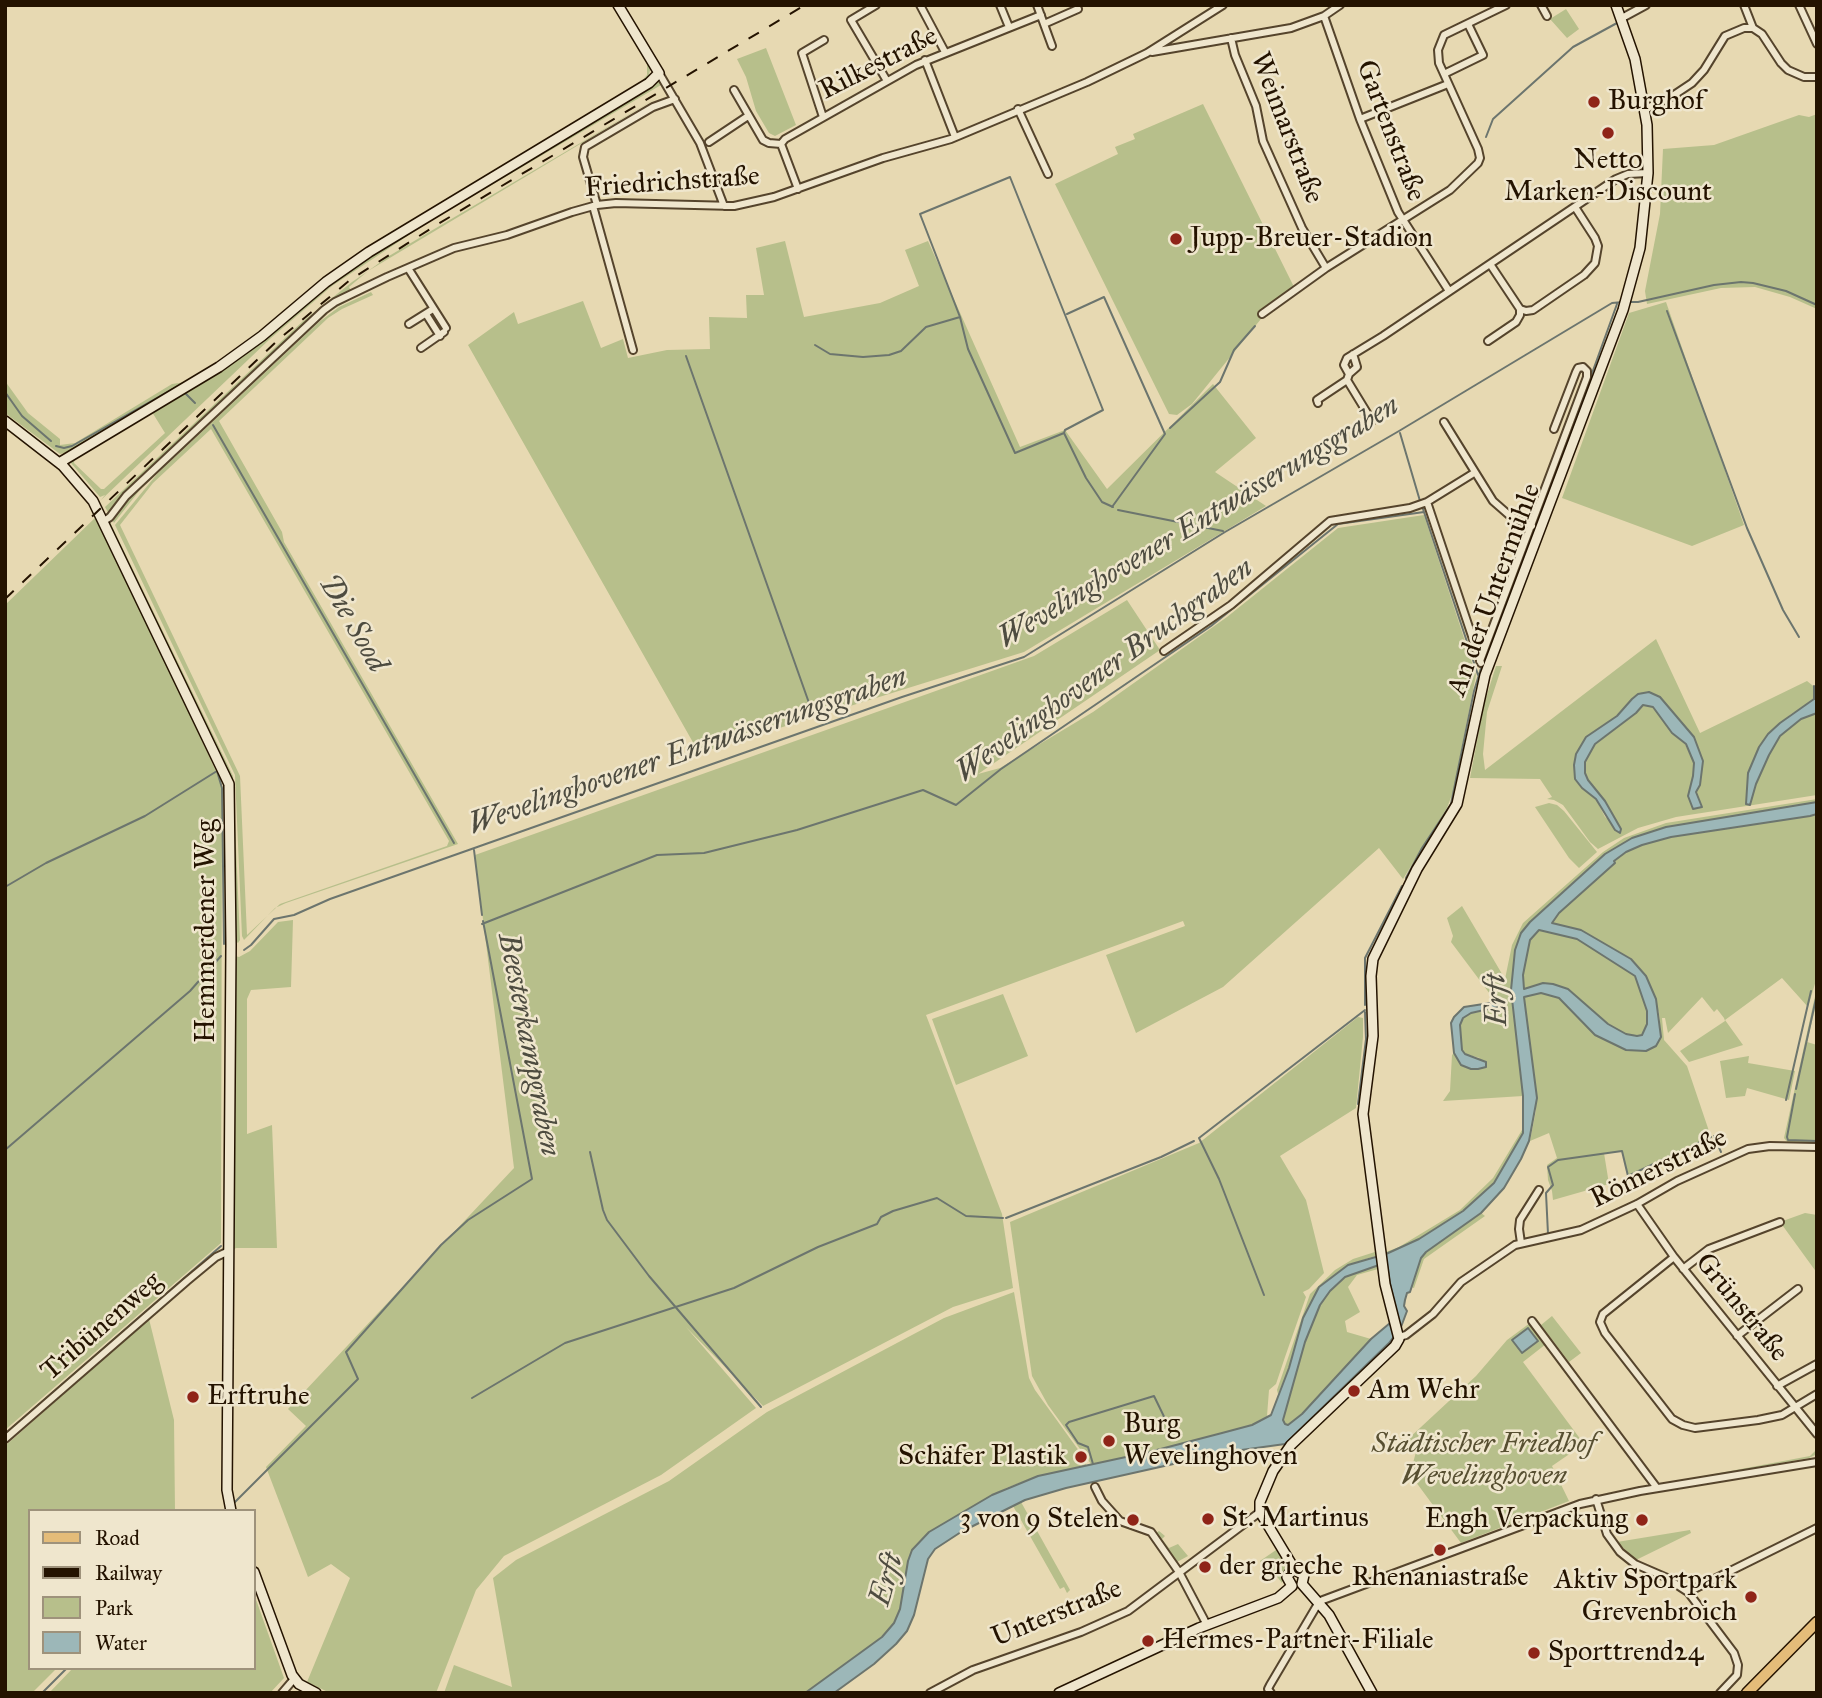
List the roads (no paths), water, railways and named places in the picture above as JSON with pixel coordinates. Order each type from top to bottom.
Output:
[{"type":"main road","points":[[59,463],[225,363],[369,251],[643,86],[659,73],[618,5]]},
{"type":"main road","name":"An der Untermühle","points":[[1398,1335],[1383,1265],[1363,1111],[1373,1036],[1373,962],[1384,933],[1414,874],[1457,804],[1483,665],[1577,417],[1628,294],[1642,237],[1648,173],[1645,109],[1636,65],[1616,5]]},
{"type":"main road","name":"Hemmerdener Weg","points":[[5,421],[59,463],[89,494],[225,772],[230,789],[228,1494],[231,1509]]},
{"type":"main road","points":[[1059,1693],[1207,1625],[1281,1596],[1297,1585],[1304,1575],[1295,1570],[1260,1513],[1260,1504],[1266,1488],[1286,1451],[1397,1343],[1398,1335]]},
{"type":"main road","points":[[1295,1570],[1289,1573],[1288,1582],[1297,1585],[1319,1602],[1329,1615],[1372,1693]]},
{"type":"main road","points":[[256,1577],[294,1679],[316,1693]]},
{"type":"main road","points":[[1747,1693],[1817,1622]]},
{"type":"street","points":[[876,5],[850,20],[887,81]]},
{"type":"street","points":[[920,5],[945,52]]},
{"type":"street","points":[[1000,5],[1009,27]]},
{"type":"street","points":[[1037,5],[1052,46]]},
{"type":"street","name":"Friedrichstraße","points":[[104,521],[126,496],[321,313],[335,302],[408,268],[460,246],[511,234],[595,206],[620,203],[724,206],[756,202],[798,189],[889,156],[955,137],[1087,82],[1147,53],[1223,5]]},
{"type":"street","points":[[1147,53],[1291,28],[1324,16],[1340,5]]},
{"type":"street","points":[[1262,314],[1326,268],[1450,190],[1479,161],[1479,149],[1437,56],[1441,39],[1446,34],[1506,5]]},
{"type":"street","points":[[1541,5],[1547,16]]},
{"type":"street","points":[[1622,18],[1646,5]]},
{"type":"street","points":[[1744,5],[1753,28],[1764,36],[1786,68],[1801,76],[1817,77]]},
{"type":"street","points":[[1800,5],[1817,44]]},
{"type":"street","points":[[1044,24],[1078,9]]},
{"type":"street","name":"Rilkestraße","points":[[781,145],[785,139],[925,60],[1041,15]]},
{"type":"street","name":"Gartenstraße","points":[[1324,16],[1360,119],[1402,221],[1449,291]]},
{"type":"street","points":[[1444,74],[1483,55],[1468,24]]},
{"type":"street","points":[[1645,109],[1671,97],[1695,80],[1728,34],[1741,28],[1753,28]]},
{"type":"street","points":[[1177,35],[1182,46]]},
{"type":"street","name":"Weimarstraße","points":[[1231,38],[1255,106],[1261,138],[1297,218],[1326,268]]},
{"type":"street","points":[[823,117],[802,53],[824,40]]},
{"type":"street","points":[[925,60],[955,137]]},
{"type":"street","points":[[659,73],[703,149],[724,206]]},
{"type":"street","points":[[1360,119],[1448,84]]},
{"type":"street","points":[[734,90],[763,140],[781,145],[798,189]]},
{"type":"street","points":[[633,350],[584,160],[585,147],[653,107],[674,99]]},
{"type":"street","points":[[1018,109],[1048,174]]},
{"type":"street","points":[[709,142],[748,116]]},
{"type":"street","points":[[1372,421],[1348,377],[1345,362],[1353,354],[1625,175],[1648,173]]},
{"type":"street","points":[[1520,309],[1531,310],[1590,271],[1595,263],[1598,255],[1597,242],[1575,207]]},
{"type":"street","points":[[1488,341],[1516,322],[1520,315],[1520,309],[1490,264]]},
{"type":"street","points":[[408,268],[433,309],[443,332]]},
{"type":"street","points":[[409,324],[433,309]]},
{"type":"street","points":[[426,314],[443,332]]},
{"type":"street","points":[[421,348],[443,332]]},
{"type":"street","points":[[1318,403],[1317,400],[1357,367],[1353,354]]},
{"type":"street","points":[[1554,429],[1560,412],[1576,372],[1582,367],[1586,369],[1587,377],[1577,417],[1560,412]]},
{"type":"street","points":[[1444,422],[1474,473],[1498,506],[1512,517],[1535,528]]},
{"type":"street","points":[[1164,651],[1231,605],[1330,521],[1410,508],[1427,502],[1474,473]]},
{"type":"street","points":[[1427,502],[1483,665]]},
{"type":"street","name":"Römerstraße","points":[[1398,1335],[1406,1335],[1434,1312],[1461,1282],[1506,1250],[1521,1243],[1575,1232],[1637,1204],[1676,1181],[1748,1149],[1769,1146],[1817,1147]]},
{"type":"street","points":[[1521,1243],[1520,1220],[1539,1190]]},
{"type":"street","name":"Grünstraße","points":[[1637,1204],[1683,1269],[1817,1434]]},
{"type":"street","points":[[1683,1269],[1709,1248],[1780,1222]]},
{"type":"street","name":"Tribünenweg","points":[[5,1439],[207,1265],[229,1251]]},
{"type":"street","points":[[1674,1257],[1606,1312],[1600,1322],[1605,1333],[1667,1413],[1682,1425],[1700,1428],[1775,1417],[1817,1394]]},
{"type":"street","points":[[1737,1336],[1798,1289]]},
{"type":"street","points":[[1532,1321],[1657,1488]]},
{"type":"street","points":[[1777,1386],[1817,1364]]},
{"type":"street","points":[[1271,1693],[1268,1689],[1270,1685],[1319,1602],[1493,1535],[1596,1499],[1817,1462]]},
{"type":"street","points":[[1094,1487],[1102,1501],[1120,1521],[1150,1532],[1179,1572],[1207,1625]]},
{"type":"street","points":[[1596,1499],[1607,1534],[1620,1552],[1634,1564],[1665,1577],[1688,1592],[1737,1660],[1737,1676],[1720,1693]]},
{"type":"street","name":"Unterstraße","points":[[930,1693],[969,1672],[1118,1616],[1139,1604],[1260,1513]]},
{"type":"street","points":[[1688,1592],[1817,1528]]},
{"type":"street","points":[[282,1693],[294,1679]]},
{"type":"street","points":[[944,1685],[948,1693]]},
{"type":"water","points":[[1649,692],[1660,697],[1694,737],[1703,761],[1700,785],[1696,792],[1702,807],[1693,809],[1688,796],[1694,763],[1686,744],[1672,733],[1653,707],[1643,705],[1595,744],[1585,762],[1588,780],[1605,801],[1621,829],[1620,833],[1615,830],[1596,799],[1575,779],[1576,754],[1586,737],[1617,716],[1638,694]]},
{"type":"water","points":[[1817,699],[1817,713],[1801,719],[1780,736],[1756,784],[1750,805],[1746,804],[1748,773],[1759,747],[1780,723]]},
{"type":"water","points":[[1817,802],[1817,814],[1810,816],[1671,837],[1642,845],[1614,861],[1615,863],[1559,913],[1552,923],[1581,930],[1631,959],[1646,976],[1656,999],[1661,1037],[1656,1046],[1646,1051],[1626,1050],[1595,1035],[1559,998],[1541,993],[1524,997],[1537,1098],[1529,1141],[1504,1188],[1481,1213],[1421,1258],[1410,1292],[1407,1293],[1404,1306],[1407,1311],[1401,1327],[1389,1343],[1285,1444],[1227,1452],[1066,1488],[1025,1500],[961,1532],[935,1549],[928,1559],[914,1615],[907,1631],[896,1644],[834,1693],[805,1693],[882,1637],[894,1623],[900,1609],[912,1550],[929,1532],[992,1495],[1038,1476],[1222,1433],[1252,1425],[1271,1415],[1289,1368],[1303,1318],[1319,1287],[1348,1265],[1386,1254],[1419,1239],[1463,1211],[1494,1183],[1523,1133],[1523,1096],[1511,990],[1515,950],[1521,933],[1605,854],[1632,838],[1666,827]],"holes":[[[1539,930],[1577,939],[1635,976],[1647,1011],[1647,1024],[1642,1035],[1626,1034],[1608,1024],[1568,989],[1543,983],[1524,989],[1523,975],[1530,940]],[[1379,1265],[1387,1265],[1392,1297],[1390,1323],[1371,1339],[1302,1414],[1288,1425],[1285,1424],[1283,1420],[1305,1342],[1320,1305],[1345,1277]]]},
{"type":"water","points":[[1503,1001],[1502,1006],[1471,1013],[1463,1018],[1460,1025],[1462,1050],[1465,1054],[1486,1062],[1486,1067],[1471,1069],[1461,1065],[1454,1053],[1451,1023],[1454,1017],[1464,1007]]},
{"type":"water","points":[[1528,1328],[1538,1341],[1522,1353],[1512,1340]]},
{"type":"waterway","points":[[1648,7],[1652,5]]},
{"type":"waterway","points":[[1486,137],[1493,119],[1573,47],[1617,23]]},
{"type":"waterway","points":[[960,317],[920,214],[1010,177],[1103,410],[1064,433]]},
{"type":"waterway","name":"Wevelinghovener Entwässerungsgraben","points":[[1629,302],[1741,282],[1786,291],[1817,305]]},
{"type":"waterway","points":[[1067,314],[1104,297],[1165,434],[1112,507]]},
{"type":"waterway","name":"Wevelinghovener Entwässerungsgraben","points":[[244,950],[274,919],[294,915],[330,899],[902,697],[1024,657],[1225,532],[1612,303],[1623,302]]},
{"type":"waterway","points":[[1577,415],[1617,304]]},
{"type":"waterway","points":[[1667,311],[1747,528],[1783,610],[1799,637]]},
{"type":"waterway","points":[[815,345],[830,354],[863,357],[889,355],[901,351],[926,327],[960,317],[968,349],[1015,453],[1064,433],[1086,478],[1102,502],[1113,507]]},
{"type":"waterway","points":[[1170,428],[1220,382],[1234,350],[1255,326]]},
{"type":"waterway","points":[[686,356],[814,717]]},
{"type":"waterway","name":"Die Sood","points":[[56,446],[72,446],[178,386]]},
{"type":"waterway","name":"Die Sood","points":[[5,392],[22,416],[51,441]]},
{"type":"waterway","name":"Die Sood","points":[[185,393],[195,403]]},
{"type":"waterway","points":[[1535,525],[1574,422]]},
{"type":"waterway","name":"Die Sood","points":[[213,425],[454,843]]},
{"type":"waterway","points":[[1400,433],[1420,501]]},
{"type":"waterway","points":[[1422,506],[1478,675]]},
{"type":"waterway","points":[[1118,510],[1223,531]]},
{"type":"waterway","name":"Wevelinghovener Bruchgraben","points":[[482,924],[657,855],[704,853],[797,830],[923,790],[956,805],[1001,769],[1211,626],[1338,524],[1424,512]]},
{"type":"waterway","points":[[1484,660],[1533,530]]},
{"type":"waterway","points":[[1406,878],[1451,804],[1474,691],[1482,665]]},
{"type":"waterway","points":[[1814,686],[1814,699]]},
{"type":"waterway","points":[[5,887],[46,863],[145,816],[217,771],[222,788],[224,944]]},
{"type":"waterway","name":"Beesterkampgraben","points":[[474,850],[482,915]]},
{"type":"waterway","points":[[1365,1005],[1365,958],[1402,886]]},
{"type":"waterway","name":"Beesterkampgraben","points":[[235,1502],[358,1379],[346,1352],[441,1245],[468,1220],[532,1179],[483,921]]},
{"type":"waterway","name":"Wevelinghovener Entwässerungsgraben","points":[[5,1150],[190,991],[221,956]]},
{"type":"waterway","points":[[1786,1100],[1811,991]]},
{"type":"waterway","points":[[1796,1089],[1817,994]]},
{"type":"waterway","points":[[1264,1295],[1219,1179],[1199,1138],[1365,1010]]},
{"type":"waterway","points":[[1358,1104],[1366,1039],[1365,1012]]},
{"type":"waterway","points":[[1795,1094],[1788,1140],[1817,1141]]},
{"type":"waterway","points":[[1714,1136],[1721,1152]]},
{"type":"waterway","points":[[1548,1234],[1546,1193],[1553,1185],[1548,1167],[1558,1160],[1622,1151],[1628,1176],[1711,1137]]},
{"type":"waterway","points":[[1006,1218],[1161,1157],[1194,1141]]},
{"type":"waterway","points":[[590,1152],[607,1220],[649,1276],[761,1407]]},
{"type":"waterway","points":[[472,1398],[565,1343],[734,1288],[818,1247],[877,1224],[881,1217],[893,1211],[937,1198],[966,1216],[1003,1218]]},
{"type":"waterway","points":[[5,1434],[221,1246]]},
{"type":"waterway","points":[[1093,1464],[1088,1447],[1078,1443],[1066,1425],[1069,1422],[1154,1396],[1172,1433]]},
{"type":"waterway","name":"Beesterkampgraben","points":[[42,1693],[65,1670]]},
{"type":"railway","points":[[5,599],[278,340],[350,280],[438,224],[805,5]]},
{"type":"place","name":"Burghof","points":[[1594,102]]},
{"type":"place","name":"Netto Marken-Discount","points":[[1608,133]]},
{"type":"place","name":"Jupp-Breuer-Stadion","points":[[1176,239]]},
{"type":"place","name":"Am Wehr","points":[[1354,1391]]},
{"type":"place","name":"Erftruhe","points":[[193,1397]]},
{"type":"place","name":"Burg Wevelinghoven","points":[[1109,1441]]},
{"type":"place","name":"Schäfer Plastik","points":[[1081,1457]]},
{"type":"place","name":"St. Martinus","points":[[1208,1519]]},
{"type":"place","name":"3 von 9 Stelen","points":[[1133,1520]]},
{"type":"place","name":"Engh Verpackung","points":[[1642,1520]]},
{"type":"place","name":"Rhenaniastraße","points":[[1440,1550]]},
{"type":"place","name":"der grieche","points":[[1205,1567]]},
{"type":"place","name":"Aktiv Sportpark Grevenbroich","points":[[1751,1597]]},
{"type":"place","name":"Hermes-Partner-Filiale","points":[[1148,1641]]},
{"type":"place","name":"Sporttrend24","points":[[1534,1653]]},
{"type":"water label","name":"Erft","points":[[1498,1000]]},
{"type":"water label","name":"Erft","points":[[888,1580]]},
{"type":"park label","name":"Städtischer Friedhof Wevelinghoven","points":[[1484,1461]]}]
